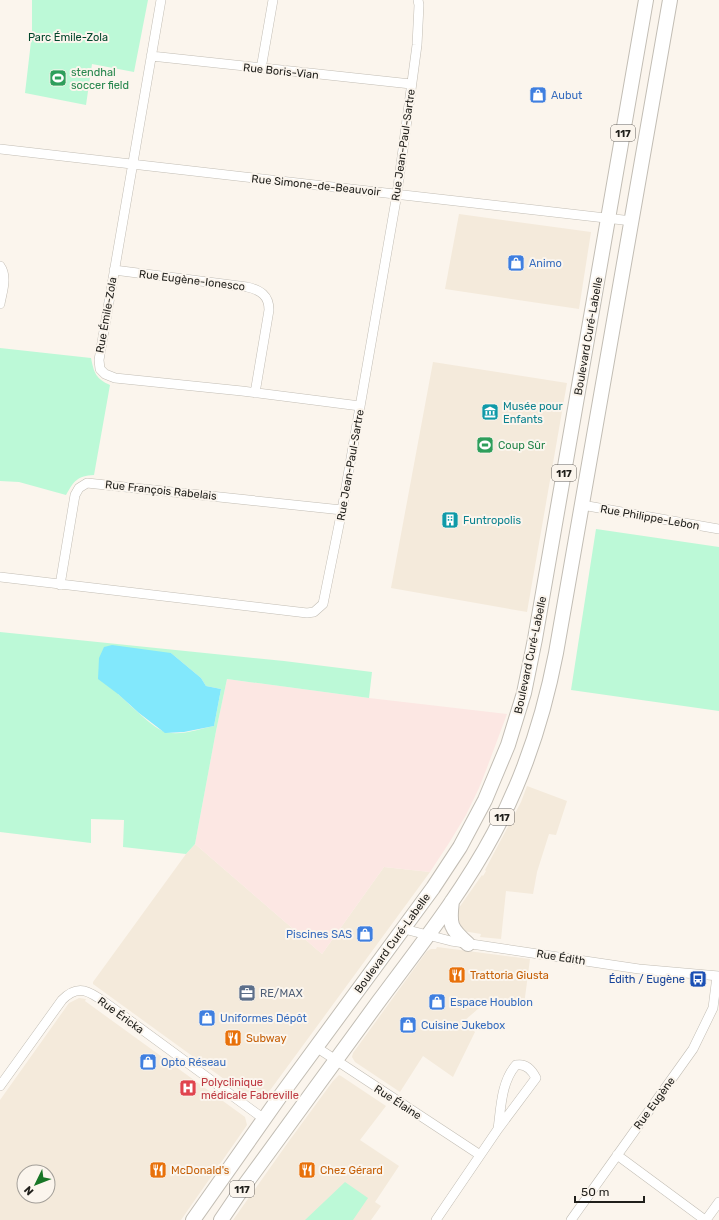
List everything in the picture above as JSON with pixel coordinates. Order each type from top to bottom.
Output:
[{"type":"main road","name":"Boulevard Curé-Labelle","points":[[193,1220],[264,1119],[442,876],[474,823],[497,774],[520,709],[535,639],[646,0]]},
{"type":"main road","name":"Boulevard Curé-Labelle","points":[[221,1220],[427,936],[473,870],[495,833],[519,780],[535,736],[553,669],[670,0]]},
{"type":"main road","points":[[452,901],[450,918],[451,926],[455,932],[468,944]]},
{"type":"street","name":"Rue Émile-Zola","points":[[160,0],[98,365],[101,371],[110,377],[115,378],[360,406]]},
{"type":"street","points":[[261,69],[273,0]]},
{"type":"street","name":"Rue Jean-Paul-Sartre","points":[[0,577],[304,613],[314,612],[323,604],[326,597],[342,510],[397,194],[417,45],[418,0]]},
{"type":"street","name":"Rue Boris-Vian","points":[[151,56],[411,84]]},
{"type":"street","name":"Rue Simone-de-Beauvoir","points":[[0,149],[632,221]]},
{"type":"street","points":[[0,266],[4,272],[0,304]]},
{"type":"street","name":"Rue Eugène-Ionesco","points":[[114,270],[246,287],[257,289],[264,294],[268,299],[269,310],[255,393]]},
{"type":"street","name":"Rue François Rabelais","points":[[60,585],[74,499],[79,488],[84,483],[342,510]]},
{"type":"street","name":"Rue Philippe-Lebon","points":[[582,505],[719,528]]},
{"type":"street","name":"Rue Édith","points":[[404,929],[427,936],[468,944],[639,968],[718,976]]},
{"type":"street","name":"Rue Eugène","points":[[571,1220],[693,1049],[714,1008],[718,976]]},
{"type":"street","name":"Rue Éricka","points":[[0,1086],[62,1000],[69,993],[83,990],[90,992],[110,1006],[264,1119]]},
{"type":"street","name":"Rue Élaine","points":[[316,1048],[480,1155]]},
{"type":"street","points":[[436,1220],[480,1155],[536,1078],[532,1069],[521,1064],[516,1064],[510,1072],[503,1092],[498,1130]]},
{"type":"street","points":[[617,1155],[706,1220],[719,1202]]},
{"type":"shaded area","points":[[459,214],[591,232],[579,309],[445,289]]},
{"type":"shaded area","points":[[433,362],[567,383],[527,612],[391,588]]},
{"type":"shaded area","points":[[227,679],[369,698],[507,714],[479,788],[466,815],[430,872],[384,867],[322,954],[195,844]]},
{"type":"shaded area","points":[[527,786],[567,801],[556,835],[549,834],[537,872],[533,894],[506,891],[501,939],[480,937],[481,934],[463,931],[458,927],[456,912],[486,871],[485,870],[521,802]]},
{"type":"shaded area","points":[[195,844],[322,954],[384,867],[430,872],[271,1089],[263,1097],[258,1097],[251,1094],[246,1095],[93,984],[186,854]]},
{"type":"shaded area","points":[[437,947],[530,959],[524,1005],[486,1002],[464,1021],[475,1032],[453,1077],[423,1056],[400,1092],[355,1062],[352,1057],[353,1053],[427,951],[436,949]]},
{"type":"shaded area","points":[[79,998],[86,999],[85,1001],[245,1117],[247,1125],[181,1220],[0,1220],[0,1100],[69,1003]]},
{"type":"shaded area","points":[[339,1075],[386,1106],[360,1140],[399,1166],[375,1202],[381,1206],[371,1220],[233,1220],[289,1141]]},
{"type":"green space","name":"Parc Émile-Zola","points":[[32,0],[148,0],[134,72],[92,64],[86,105],[25,93],[32,33]]},
{"type":"green space","points":[[0,348],[91,358],[96,375],[110,385],[94,475],[77,480],[71,486],[66,495],[19,482],[0,481]]},
{"type":"green space","points":[[596,529],[719,547],[719,711],[571,690]]},
{"type":"green space","points":[[0,632],[284,661],[372,672],[369,698],[227,679],[195,844],[186,854],[123,847],[124,820],[91,819],[91,843],[0,832]],"holes":[[[171,653],[201,678],[206,686],[221,689],[214,726],[190,732],[172,733],[155,727],[118,694]]]},
{"type":"green space","points":[[345,1182],[368,1198],[353,1220],[305,1220]]},
{"type":"water","points":[[112,645],[171,653],[201,678],[206,686],[221,689],[214,726],[184,732],[165,733],[139,713],[118,694],[98,679],[99,658],[104,647]]},
{"type":"place","name":"stendhal soccer field","points":[[58,78]]},
{"type":"place","name":"Aubut","points":[[538,95]]},
{"type":"place","name":"Animo","points":[[516,263]]},
{"type":"place","name":"Musée pour Enfants","points":[[490,412]]},
{"type":"place","name":"Coup Sûr","points":[[485,445]]},
{"type":"place","name":"Funtropolis","points":[[450,520]]},
{"type":"place","name":"Piscines SAS","points":[[365,934]]},
{"type":"place","name":"Trattoria Giusta","points":[[457,975]]},
{"type":"place","name":"Édith / Eugène","points":[[698,979]]},
{"type":"place","name":"RE/MAX","points":[[247,993]]},
{"type":"place","name":"Espace Houblon","points":[[437,1002]]},
{"type":"place","name":"Uniformes Dépôt","points":[[207,1018]]},
{"type":"place","name":"Cuisine Jukebox","points":[[408,1025]]},
{"type":"place","name":"Subway","points":[[233,1038]]},
{"type":"place","name":"Opto Réseau","points":[[148,1062]]},
{"type":"place","name":"Polyclinique médicale Fabreville","points":[[188,1088]]},
{"type":"place","name":"McDonald's","points":[[158,1170]]},
{"type":"place","name":"Chez Gérard","points":[[307,1170]]}]
